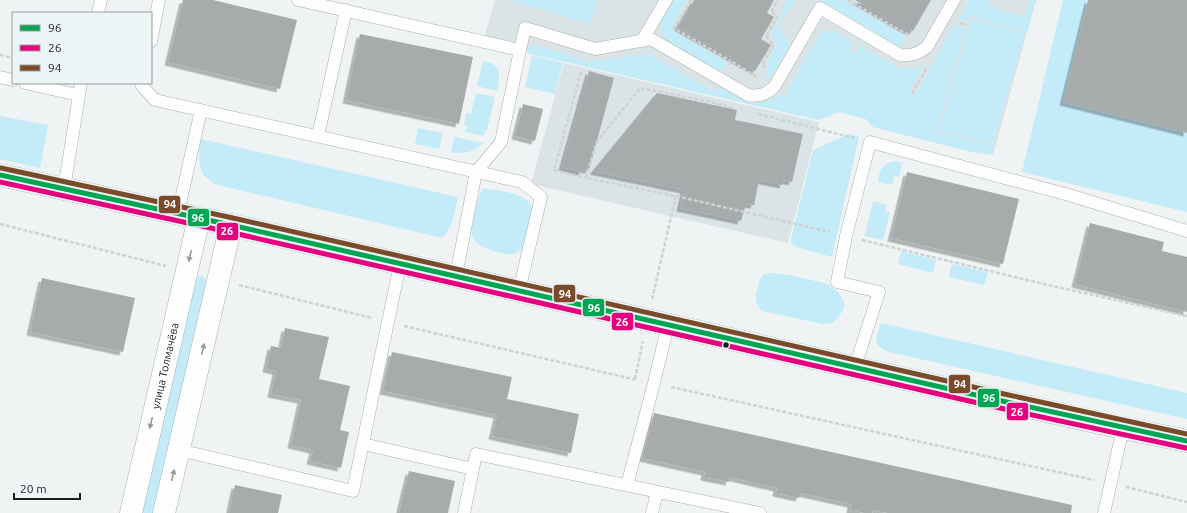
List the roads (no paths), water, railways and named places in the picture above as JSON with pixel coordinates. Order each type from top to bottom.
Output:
[{"type":"main road","points":[[0,175],[231,225],[1123,428],[1187,441]]},
{"type":"main road","name":"улица Толмачёва","points":[[131,513],[186,271],[189,216]]},
{"type":"main road","points":[[164,513],[231,225]]},
{"type":"lane","points":[[98,12],[100,0]]},
{"type":"lane","points":[[152,36],[160,0]]},
{"type":"lane","points":[[298,0],[520,50]]},
{"type":"lane","points":[[642,41],[666,0]]},
{"type":"lane","points":[[456,276],[476,172],[501,142],[525,28],[595,49],[651,39],[748,95],[755,96],[764,94],[774,87],[820,8],[900,55],[908,55],[916,54],[927,47],[954,0]]},
{"type":"lane","points":[[318,136],[346,10]]},
{"type":"lane","points":[[0,77],[12,80]]},
{"type":"lane","points":[[29,84],[78,96]]},
{"type":"lane","points":[[64,189],[81,84]]},
{"type":"lane","points":[[142,84],[142,86],[155,100],[522,182],[541,197],[519,291]]},
{"type":"lane","points":[[189,216],[201,110]]},
{"type":"lane","points":[[855,367],[879,292],[837,282],[846,236],[870,142],[1069,195],[1187,231]]},
{"type":"lane","points":[[179,450],[353,491],[400,264]]},
{"type":"lane","points":[[627,485],[654,383],[658,322]]},
{"type":"lane","points":[[1104,513],[1123,428]]},
{"type":"lane","points":[[363,444],[473,469]]},
{"type":"lane","points":[[464,513],[476,454],[760,513]]},
{"type":"lane","points":[[652,513],[657,492]]}]
